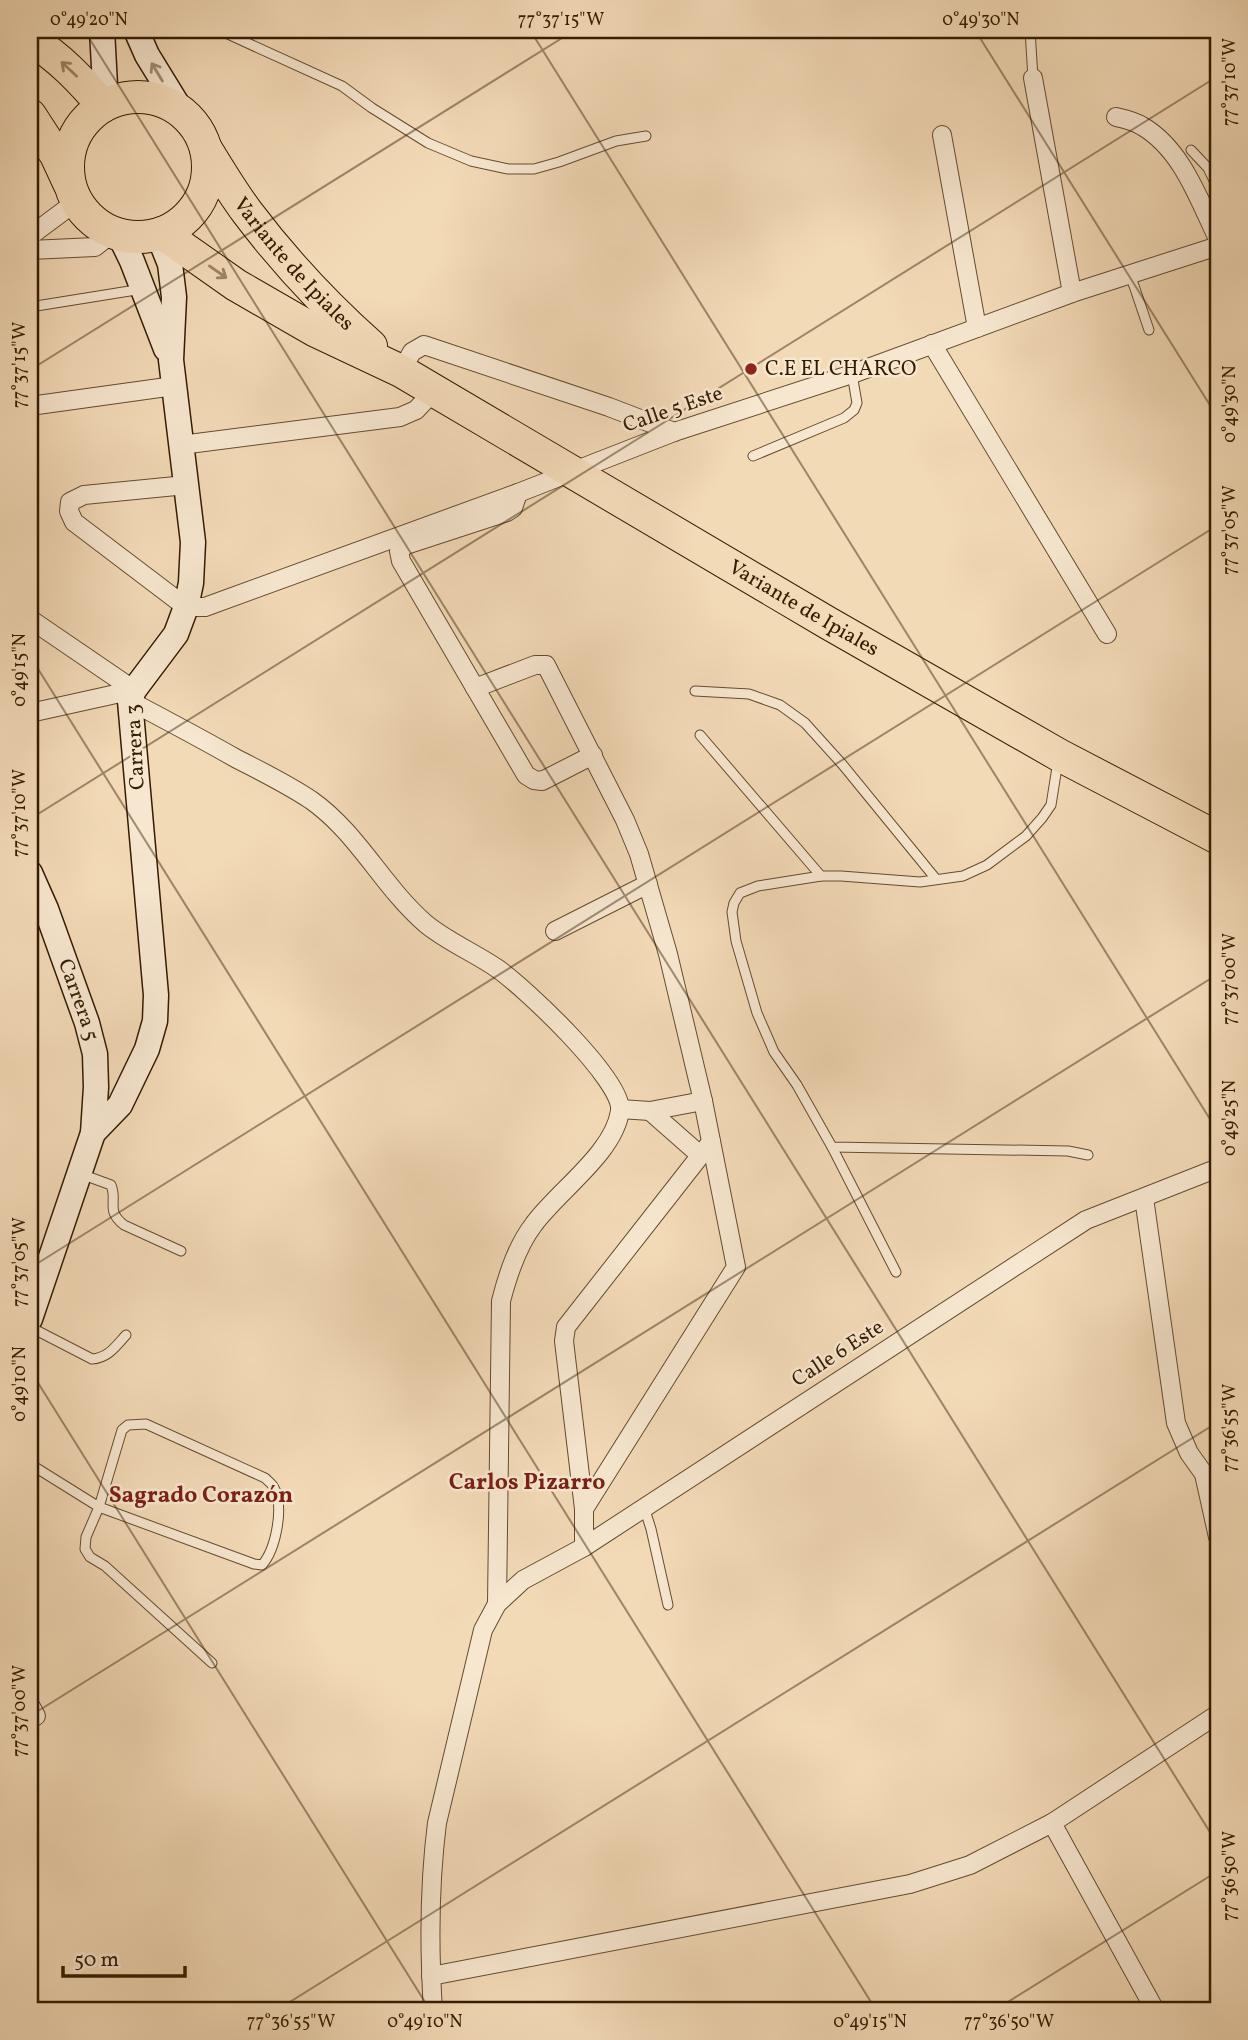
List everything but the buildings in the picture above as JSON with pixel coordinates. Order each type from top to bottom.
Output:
[{"type":"highway","points":[[34,32],[104,105]]},
{"type":"highway","points":[[30,115],[56,155],[75,195],[93,220],[117,233],[132,236],[160,233],[187,217],[203,193],[207,178],[206,149],[196,129],[182,112],[153,98],[121,98],[104,105],[80,127],[69,157],[68,173],[75,195]]},
{"type":"highway","name":"Variante de Ipiales","points":[[206,149],[245,210],[291,267],[341,320],[398,370]]},
{"type":"highway","name":"Variante de Ipiales","points":[[160,233],[236,285],[314,330],[398,370],[828,623],[1059,755],[1218,838]]},
{"type":"street","points":[[102,30],[104,105]]},
{"type":"street","points":[[136,30],[147,55],[182,112]]},
{"type":"street","points":[[1032,78],[1072,293]]},
{"type":"street","points":[[1116,117],[1141,125],[1174,156],[1188,176],[1218,239]]},
{"type":"street","points":[[942,135],[976,328]]},
{"type":"street","points":[[30,236],[75,195]]},
{"type":"street","points":[[30,250],[95,247],[117,233]]},
{"type":"street","name":"Carrera 3","points":[[117,233],[171,359]]},
{"type":"street","name":"Carrera 3","points":[[93,1133],[120,1105],[147,1049],[155,1021],[156,995],[132,696],[176,634],[191,583],[192,542],[171,359],[174,297],[170,264],[160,233]]},
{"type":"street","name":"Calle 5 Este","points":[[186,607],[205,607],[674,432],[852,374],[1072,293],[1218,246]]},
{"type":"street","points":[[932,344],[1107,634]]},
{"type":"street","points":[[398,370],[412,352],[424,345],[610,407],[674,432]]},
{"type":"street","points":[[30,406],[174,386]]},
{"type":"street","points":[[181,445],[400,417],[416,410],[434,391]]},
{"type":"street","points":[[186,485],[84,495],[70,502],[69,511],[74,522],[186,607]]},
{"type":"street","points":[[518,492],[513,508],[507,512],[406,545],[400,551],[401,561],[526,775],[534,780],[542,780],[593,755]]},
{"type":"street","points":[[30,619],[132,696],[279,779],[314,802],[348,832],[384,879],[427,924],[499,969],[576,1041],[598,1065],[613,1087],[620,1109],[612,1132],[601,1151],[533,1224],[510,1268],[501,1301],[496,1604],[483,1630],[437,1823],[432,1856],[429,1923],[433,2010]]},
{"type":"street","points":[[475,688],[536,664],[546,665],[625,820],[639,854],[668,954],[703,1101],[705,1148],[736,1267],[584,1510]]},
{"type":"street","points":[[30,713],[132,696]]},
{"type":"street","name":"Carrera 5","points":[[30,873],[46,909],[87,1023],[95,1054],[93,1133]]},
{"type":"street","points":[[555,931],[648,884]]},
{"type":"street","points":[[620,1109],[650,1111],[703,1101]]},
{"type":"street","points":[[650,1111],[705,1148]]},
{"type":"street","points":[[30,1319],[93,1133]]},
{"type":"street","points":[[584,1546],[584,1510],[564,1341],[566,1326],[705,1148]]},
{"type":"street","name":"Calle 6 Este","points":[[496,1604],[523,1580],[584,1546],[1086,1220],[1218,1168]]},
{"type":"street","points":[[1144,1198],[1177,1423],[1189,1453],[1204,1474],[1218,1538]]},
{"type":"street","points":[[431,1976],[910,1884],[970,1865],[1052,1823],[1218,1714]]},
{"type":"street","points":[[1052,1823],[1155,2010]]},
{"type":"lane","points":[[219,30],[342,86],[428,143],[471,160],[508,169],[534,169],[615,141],[646,136]]},
{"type":"lane","points":[[1030,30],[1032,78]]},
{"type":"lane","points":[[1191,150],[1208,169],[1218,189]]},
{"type":"lane","points":[[1130,274],[1149,330]]},
{"type":"lane","points":[[30,307],[143,289]]},
{"type":"lane","points":[[754,456],[844,418],[854,410],[857,403],[852,374]]},
{"type":"lane","points":[[695,691],[749,694],[780,705],[805,723],[842,764],[936,880]]},
{"type":"lane","points":[[700,736],[821,876]]},
{"type":"lane","points":[[896,1272],[832,1147],[797,1085],[774,1052],[757,1013],[736,941],[732,912],[734,903],[740,893],[758,886],[821,876],[920,882],[963,876],[987,865],[1026,836],[1051,805],[1059,755]]},
{"type":"lane","points":[[832,1147],[1068,1152],[1088,1155]]},
{"type":"lane","points":[[79,1174],[111,1185],[112,1210],[118,1220],[181,1251]]},
{"type":"lane","points":[[30,1327],[92,1359],[107,1356],[126,1335]]},
{"type":"lane","points":[[30,1464],[99,1507],[262,1565],[276,1535],[278,1500],[274,1487],[265,1478],[146,1424],[128,1424],[122,1430],[99,1507],[86,1537],[85,1549],[212,1663]]},
{"type":"lane","points":[[644,1507],[668,1605]]},
{"type":"place","name":"C.E EL CHARCO","points":[[751,369]]},
{"type":"district","name":"Carlos Pizarro","points":[[527,1483]]},
{"type":"district","name":"Sagrado Corazón","points":[[201,1496]]}]
